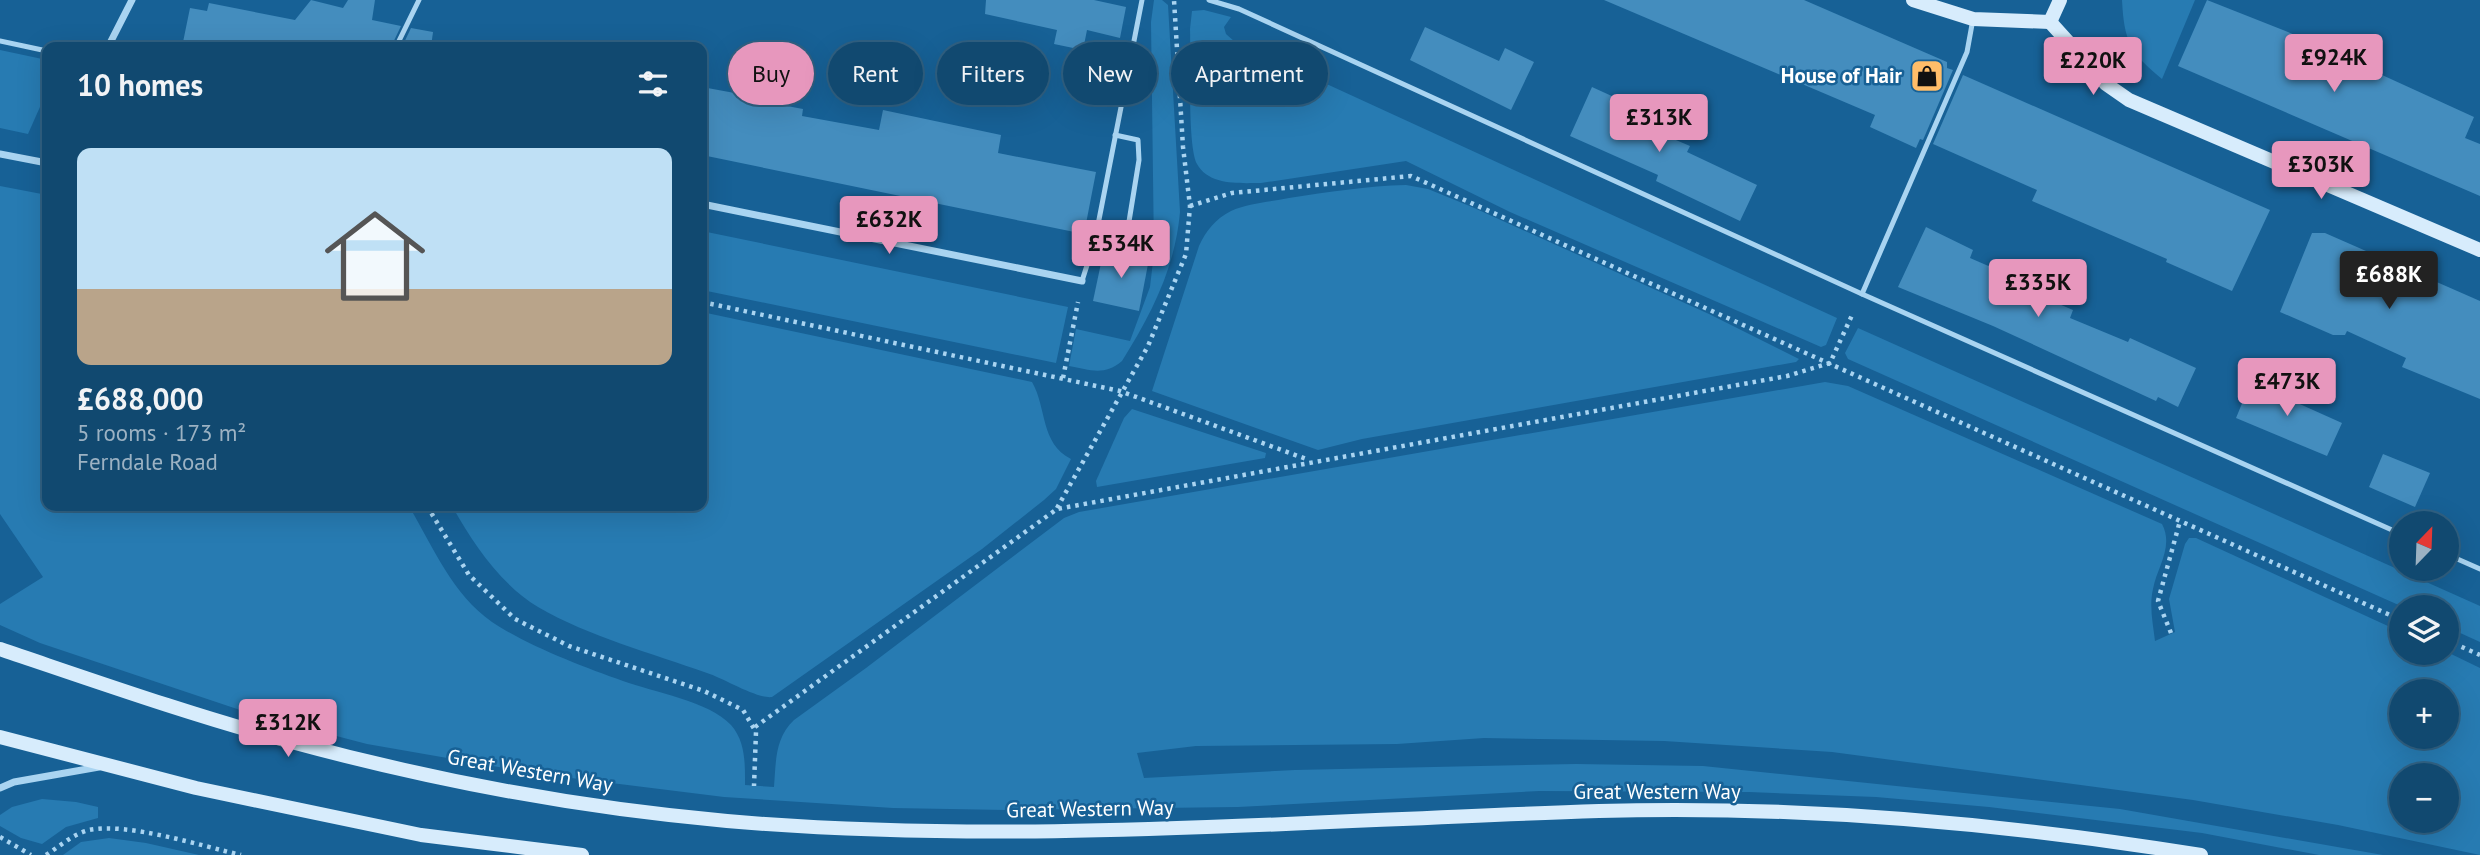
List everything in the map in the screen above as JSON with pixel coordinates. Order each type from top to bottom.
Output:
[{"type":"main road","points":[[1913,0],[1973,19],[2050,22],[2097,76],[2129,100],[2480,250]]},
{"type":"main road","points":[[2050,22],[2060,0]]},
{"type":"main road","name":"Great Western Way","points":[[0,649],[286,741],[352,757],[517,793],[629,810],[730,821],[1014,832],[1604,811],[1836,814],[1989,825],[2201,855]]},
{"type":"main road","points":[[0,737],[195,788],[421,835],[582,855]]},
{"type":"street","points":[[111,42],[132,0]]},
{"type":"street","points":[[0,154],[42,162]]},
{"type":"street","points":[[707,205],[1082,281]]},
{"type":"street","points":[[0,788],[14,782],[104,766]]},
{"type":"lane","points":[[398,42],[419,0]]},
{"type":"lane","points":[[1082,281],[1095,240],[1142,0]]},
{"type":"lane","points":[[1209,0],[1239,9],[1862,294],[2389,529]]},
{"type":"lane","points":[[1862,294],[1967,52],[1973,19]]},
{"type":"lane","points":[[0,41],[42,50]]},
{"type":"lane","points":[[1095,240],[1125,246],[1139,160],[1138,140],[1115,135]]},
{"type":"lane","points":[[2459,560],[2480,569]]},
{"type":"path","points":[[1057,509],[1120,391],[1148,346],[1186,254],[1190,206],[1174,0]]},
{"type":"path","points":[[1190,206],[1232,193],[1411,176],[2389,615]]},
{"type":"path","points":[[1063,379],[1082,281]]},
{"type":"path","points":[[755,727],[1057,509],[1787,376],[1830,363],[1862,294]]},
{"type":"path","points":[[707,303],[1120,391],[1311,461]]},
{"type":"path","points":[[430,511],[469,575],[515,619],[569,646],[722,698],[743,710],[755,727],[754,786]]},
{"type":"path","points":[[2171,633],[2158,601],[2180,521]]},
{"type":"path","points":[[2459,646],[2480,655]]},
{"type":"path","points":[[46,855],[75,836],[100,830],[137,832],[241,855]]},
{"type":"path","points":[[0,837],[31,855]]},
{"type":"shaded area","points":[[1154,0],[1162,0],[1168,5],[1171,105],[1174,105],[1180,212],[1173,252],[1152,308],[1122,361],[1103,370],[1069,366],[1076,329],[1130,341],[1150,287],[1154,253],[1152,105],[1157,105],[1157,42],[1151,42]]},
{"type":"shaded area","points":[[2122,0],[2195,0],[2162,79],[2131,45],[2125,26]]},
{"type":"shaded area","points":[[1204,10],[1231,17],[1224,27],[1226,34],[1235,42],[1190,42],[1192,11]]},
{"type":"shaded area","points":[[0,50],[42,59],[42,102],[28,134],[0,128]]},
{"type":"shaded area","points":[[1328,85],[1837,318],[1826,345],[1821,347],[1510,212],[1406,161],[1261,183],[1217,180],[1202,171],[1197,164],[1191,105],[1328,105]]},
{"type":"shaded area","points":[[1406,185],[1428,189],[1472,207],[1709,314],[1799,359],[1796,362],[1362,439],[1318,450],[1152,391],[1199,246],[1208,230],[1220,218],[1238,208],[1259,203]]},
{"type":"shaded area","points":[[0,186],[42,194],[42,511],[412,511],[454,584],[478,611],[492,622],[521,639],[573,662],[695,703],[731,725],[740,739],[744,754],[745,785],[774,787],[780,742],[794,720],[1064,518],[1079,512],[1825,382],[1848,386],[2162,524],[2166,541],[2164,557],[2151,602],[2155,641],[2175,632],[2169,599],[2185,544],[2189,538],[2196,538],[2389,626],[2389,665],[2459,665],[2459,658],[2480,668],[2480,855],[2338,825],[2193,800],[1832,752],[1664,741],[1484,738],[1397,744],[1196,746],[1137,753],[1144,778],[1295,770],[1576,764],[1703,766],[2120,809],[2383,855],[2319,855],[2202,833],[1989,807],[1876,797],[1749,792],[1539,791],[1238,807],[1006,810],[893,808],[724,797],[539,774],[367,744],[252,714],[40,643],[0,625],[0,604],[43,577],[0,514]]},
{"type":"shaded area","points":[[707,232],[1068,307],[1056,363],[707,291]]},
{"type":"shaded area","points":[[707,313],[1032,382],[1054,444],[1071,459],[1056,489],[1044,500],[982,549],[772,697],[758,695],[707,673],[600,636],[558,618],[512,587],[469,534],[455,511],[707,511]]},
{"type":"shaded area","points":[[1858,328],[2389,565],[2389,581],[2424,581],[2455,595],[2389,595],[2389,601],[1848,359],[1845,353]]},
{"type":"shaded area","points":[[1132,409],[1266,453],[1265,458],[1097,487],[1096,481],[1124,418]]},
{"type":"shaded area","points":[[2459,597],[2480,606],[2480,642],[2459,632]]},
{"type":"shaded area","points":[[42,799],[98,807],[98,818],[66,827],[42,844],[21,838],[0,826],[0,815],[12,807]]},
{"type":"shaded area","points":[[109,838],[199,855],[63,855],[81,842]]},
{"type":"building","points":[[311,0],[343,8],[348,0],[375,0],[372,20],[401,26],[393,42],[183,42],[190,8],[207,11],[209,3],[295,20]]},
{"type":"building","points":[[986,0],[1094,0],[1126,7],[1120,38],[1087,30],[1085,42],[1063,42],[1063,46],[1054,44],[1057,30],[985,14]]},
{"type":"building","points":[[1604,0],[1804,0],[1947,62],[1947,68],[1953,70],[1923,140],[1920,139],[1916,148],[1870,127],[1875,115]]},
{"type":"building","points":[[2207,0],[2288,32],[2474,117],[2465,138],[2480,144],[2480,196],[2178,66]]},
{"type":"building","points":[[1425,27],[1499,61],[1505,48],[1534,62],[1511,110],[1410,60]]},
{"type":"building","points":[[411,28],[433,32],[432,42],[404,42]]},
{"type":"building","points":[[1963,75],[2270,210],[2232,291],[2166,262],[2167,259],[2032,201],[2037,190],[1933,144]]},
{"type":"building","points":[[1592,87],[1649,113],[1643,126],[1690,146],[1687,152],[1757,185],[1740,221],[1656,181],[1658,175],[1570,136]]},
{"type":"building","points":[[707,88],[728,92],[728,105],[782,105],[803,109],[802,116],[879,130],[883,110],[1001,135],[998,153],[1096,172],[1084,234],[707,156]]},
{"type":"building","points":[[1926,227],[1973,250],[1970,258],[2062,298],[2059,304],[2073,310],[2070,318],[2128,342],[2130,338],[2196,368],[2178,407],[2158,397],[2156,401],[1993,326],[1898,287]]},
{"type":"building","points":[[2312,233],[2325,233],[2480,301],[2480,399],[2402,367],[2406,358],[2347,331],[2345,335],[2333,335],[2280,312]]},
{"type":"building","points":[[1104,249],[1149,259],[1139,311],[1093,301]]},
{"type":"building","points":[[2253,377],[2296,396],[2293,401],[2342,423],[2327,456],[2236,418]]},
{"type":"building","points":[[2383,454],[2430,473],[2415,507],[2369,487]]},
{"type":"place","name":"House of Hair","points":[[1927,76]]}]
